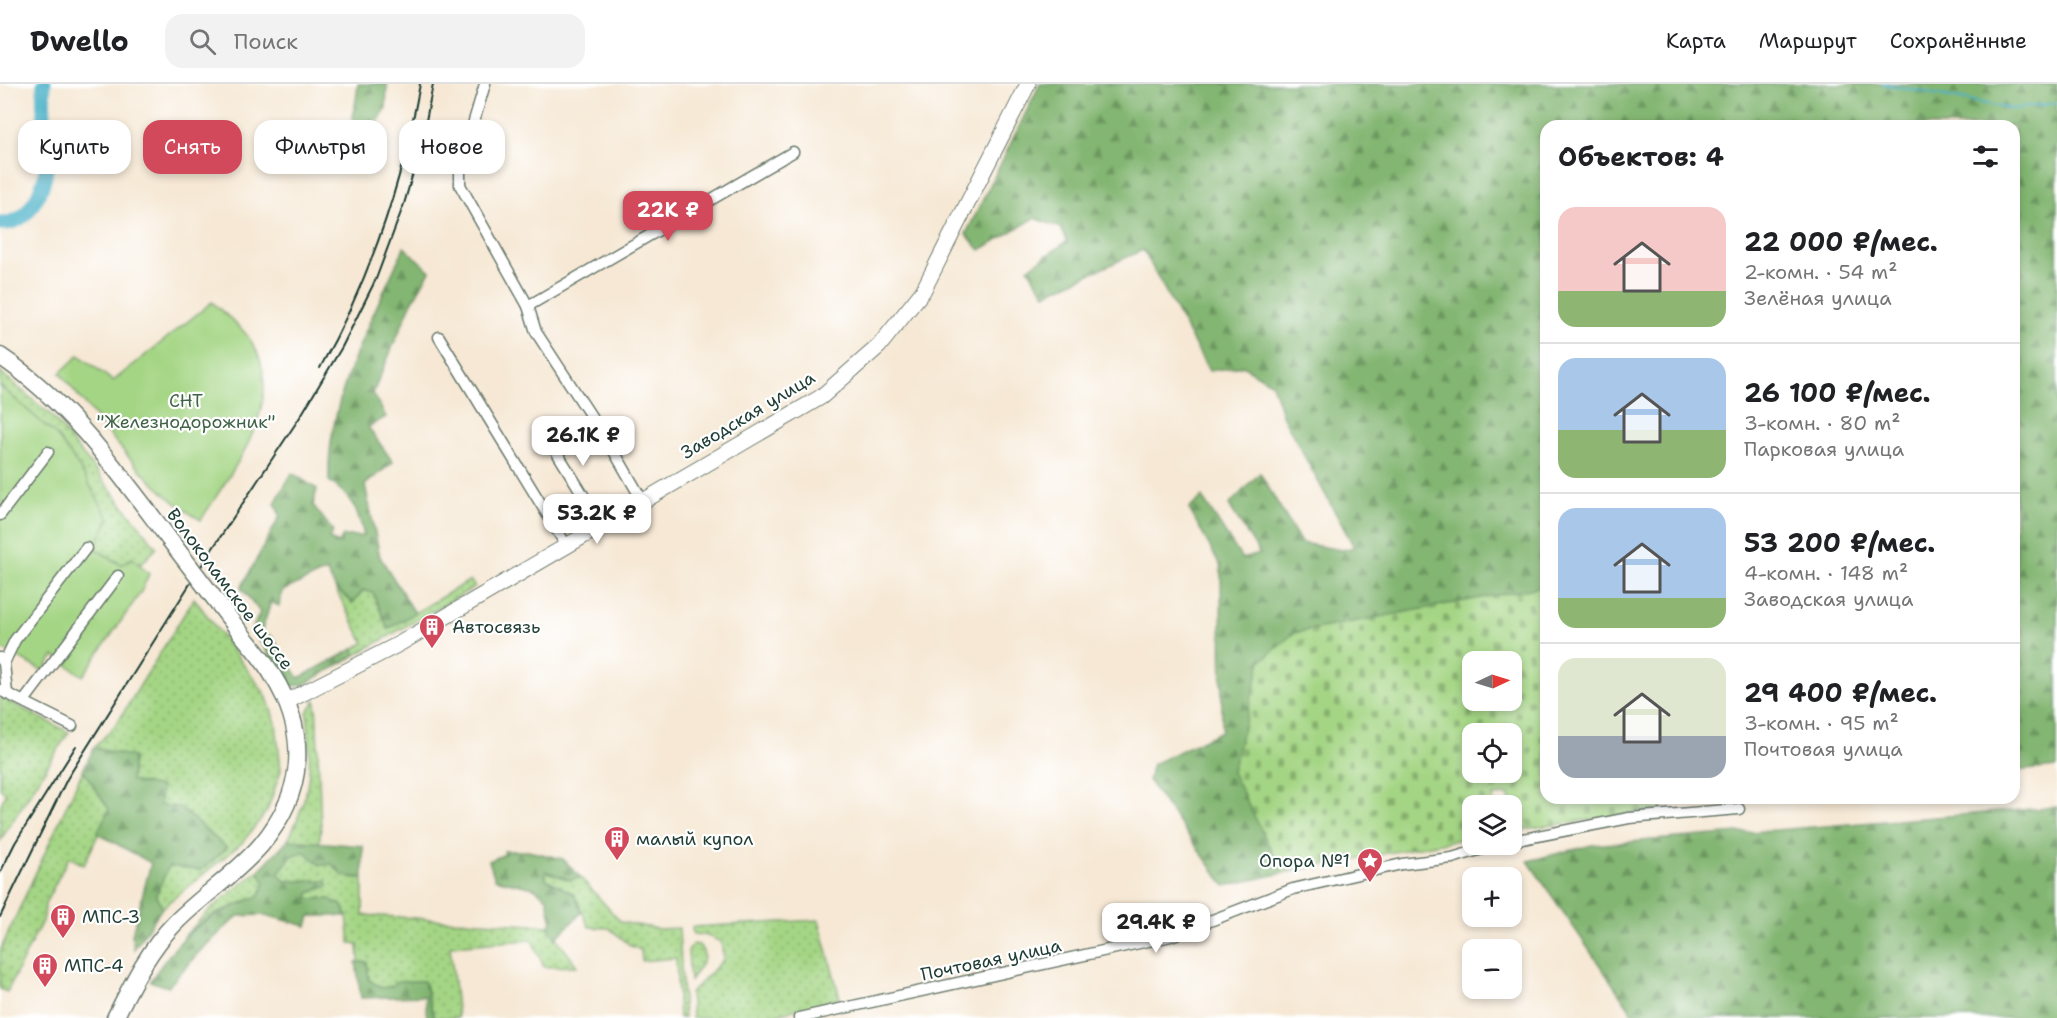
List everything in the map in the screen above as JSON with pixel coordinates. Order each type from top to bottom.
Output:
[{"type":"main road","name":"Заводская улица","points":[[286,702],[399,644],[566,544],[821,397],[879,346],[923,291],[1028,84]]},
{"type":"main road","name":"Волоколамское шоссе","points":[[0,356],[64,409],[117,471],[273,675],[286,702],[296,733],[299,763],[286,807],[261,844],[175,923],[158,943],[139,971],[115,1018]]},
{"type":"street","points":[[485,84],[460,168],[460,185],[528,306],[536,332],[615,453],[642,500]]},
{"type":"street","points":[[528,306],[793,152]]},
{"type":"street","points":[[439,337],[566,544]]},
{"type":"street","points":[[540,425],[601,524]]},
{"type":"street","points":[[0,515],[48,452]]},
{"type":"street","points":[[72,726],[4,692],[2,660],[86,548]]},
{"type":"street","points":[[24,701],[118,576]]},
{"type":"street","points":[[1522,839],[1629,818],[1739,809]]},
{"type":"street","name":"Почтовая улица","points":[[799,1018],[1171,936],[1293,889],[1402,864],[1462,855]]},
{"type":"green space","points":[[358,84],[387,84],[386,108],[379,120],[353,120]]},
{"type":"green space","points":[[1040,84],[2057,84],[2057,767],[2020,771],[2020,120],[1540,120],[1540,587],[1294,633],[1262,661],[1232,772],[1283,873],[1225,886],[1148,780],[1153,764],[1222,731],[1221,567],[1189,509],[1202,497],[1242,559],[1260,554],[1229,505],[1260,473],[1301,543],[1342,550],[1354,547],[1283,417],[1272,384],[1243,366],[1209,371],[1143,250],[1045,294],[1028,269],[1067,241],[1061,228],[1035,218],[980,250],[966,234]]},
{"type":"green space","points":[[404,247],[430,271],[411,304],[373,393],[386,417],[368,427],[393,462],[365,485],[380,557],[415,613],[388,629],[373,593],[363,590],[353,603],[335,587],[326,571],[282,591],[279,606],[271,602],[261,633],[271,636],[299,678],[353,649],[356,655],[303,685],[291,686],[252,630],[260,612],[241,588],[280,516],[275,503],[292,473],[317,489],[313,505],[333,531],[329,539],[339,543],[343,536],[364,536],[352,504],[343,492],[329,481],[330,450],[335,420],[353,361]]},
{"type":"green space","name":"СНТ \"Железнодорожник\"","points":[[212,302],[238,325],[251,341],[261,364],[264,387],[260,411],[252,434],[241,457],[201,520],[162,492],[125,453],[60,373],[79,355],[113,381]]},
{"type":"green space","points":[[0,372],[52,416],[157,548],[140,565],[132,558],[122,565],[94,548],[109,519],[79,467],[56,435],[0,386]]},
{"type":"green space","name":"СНТ \"Железнодорожник\"","points":[[0,386],[56,435],[79,467],[109,519],[94,548],[121,565],[132,558],[149,574],[141,592],[83,676],[54,656],[43,671],[0,648]]},
{"type":"green space","points":[[470,580],[475,587],[356,655],[353,649],[364,643],[335,588],[353,603],[363,590],[373,593],[388,629]]},
{"type":"green space","points":[[1540,587],[1540,804],[1661,804],[1663,809],[1522,830],[1522,795],[1462,795],[1462,839],[1283,873],[1232,772],[1261,661],[1294,633]]},
{"type":"green space","points":[[194,598],[266,695],[276,723],[281,770],[267,811],[243,842],[162,908],[156,894],[169,866],[201,870],[227,848],[160,805],[131,781],[133,757],[94,748],[117,723]]},
{"type":"green space","points":[[0,697],[69,732],[0,841],[0,806],[6,793],[0,789]]},
{"type":"green space","points":[[316,700],[321,827],[319,844],[288,840],[306,792],[310,763],[307,712]]},
{"type":"green space","points":[[94,748],[133,757],[131,781],[161,787],[160,805],[179,807],[227,848],[201,870],[169,866],[156,894],[162,908],[134,949],[132,935],[151,863],[97,833],[109,809],[83,770]]},
{"type":"green space","points":[[83,770],[110,809],[84,865],[69,857],[45,904],[44,917],[7,992],[0,989],[0,951]]},
{"type":"green space","points":[[2057,807],[2057,1018],[1636,1018],[1528,861],[1592,845]]},
{"type":"green space","points":[[288,840],[363,846],[363,878],[343,876],[332,864],[320,865],[304,851],[292,856],[278,873],[285,881],[327,881],[328,886],[309,893],[308,899],[329,899],[343,906],[347,916],[310,916],[307,926],[265,915],[238,916],[199,952],[168,987],[150,981],[174,949],[196,928],[208,919],[259,896],[265,883],[258,871]]},
{"type":"green space","points":[[304,851],[320,865],[332,864],[344,876],[363,879],[363,915],[548,926],[577,966],[544,967],[532,940],[450,946],[458,1018],[434,1018],[424,981],[382,988],[369,980],[367,963],[359,962],[358,944],[350,943],[347,916],[343,907],[329,899],[308,899],[309,893],[328,886],[313,881],[285,881],[277,873],[292,856]]},
{"type":"green space","points":[[504,851],[528,851],[563,859],[580,877],[570,880],[545,871],[546,879],[574,894],[582,912],[556,938],[548,926],[552,924],[547,898],[534,888],[495,879],[489,861],[505,854]]},
{"type":"green space","points":[[258,871],[266,883],[259,896],[212,915],[183,937],[213,907]]},
{"type":"green space","points":[[544,871],[570,880],[580,877],[621,922],[659,929],[679,928],[684,1018],[679,1018],[676,958],[642,961],[641,950],[631,946],[609,928],[589,927],[574,894],[546,879]]},
{"type":"green space","points":[[819,920],[840,998],[763,1018],[692,1018],[690,993],[724,959],[721,942],[706,935],[693,934],[692,927]]},
{"type":"green space","points":[[693,944],[699,945],[704,955],[702,964],[690,982],[688,951]]},
{"type":"green space","points":[[356,962],[367,962],[369,980],[382,988],[392,986],[398,981],[424,981],[434,1018],[427,1018],[425,996],[361,998]]},
{"type":"waterway","points":[[0,223],[18,220],[31,207],[40,192],[47,161],[44,84]]},
{"type":"waterway","points":[[1883,84],[2013,109],[2057,103]]},
{"type":"railway","points":[[320,368],[354,300],[382,230],[404,158],[420,84]]},
{"type":"railway","points":[[0,917],[67,779],[205,560],[300,417],[342,347],[376,279],[404,204],[422,142],[433,84]]},
{"type":"railway","points":[[0,873],[15,843],[76,746]]},
{"type":"place","name":"Автосвязь","points":[[432,650]]},
{"type":"place","name":"малый купол","points":[[617,862]]},
{"type":"place","name":"Опора №1","points":[[1370,884]]},
{"type":"place","name":"МПС-3","points":[[63,940]]},
{"type":"place","name":"МПС-4","points":[[45,989]]}]
